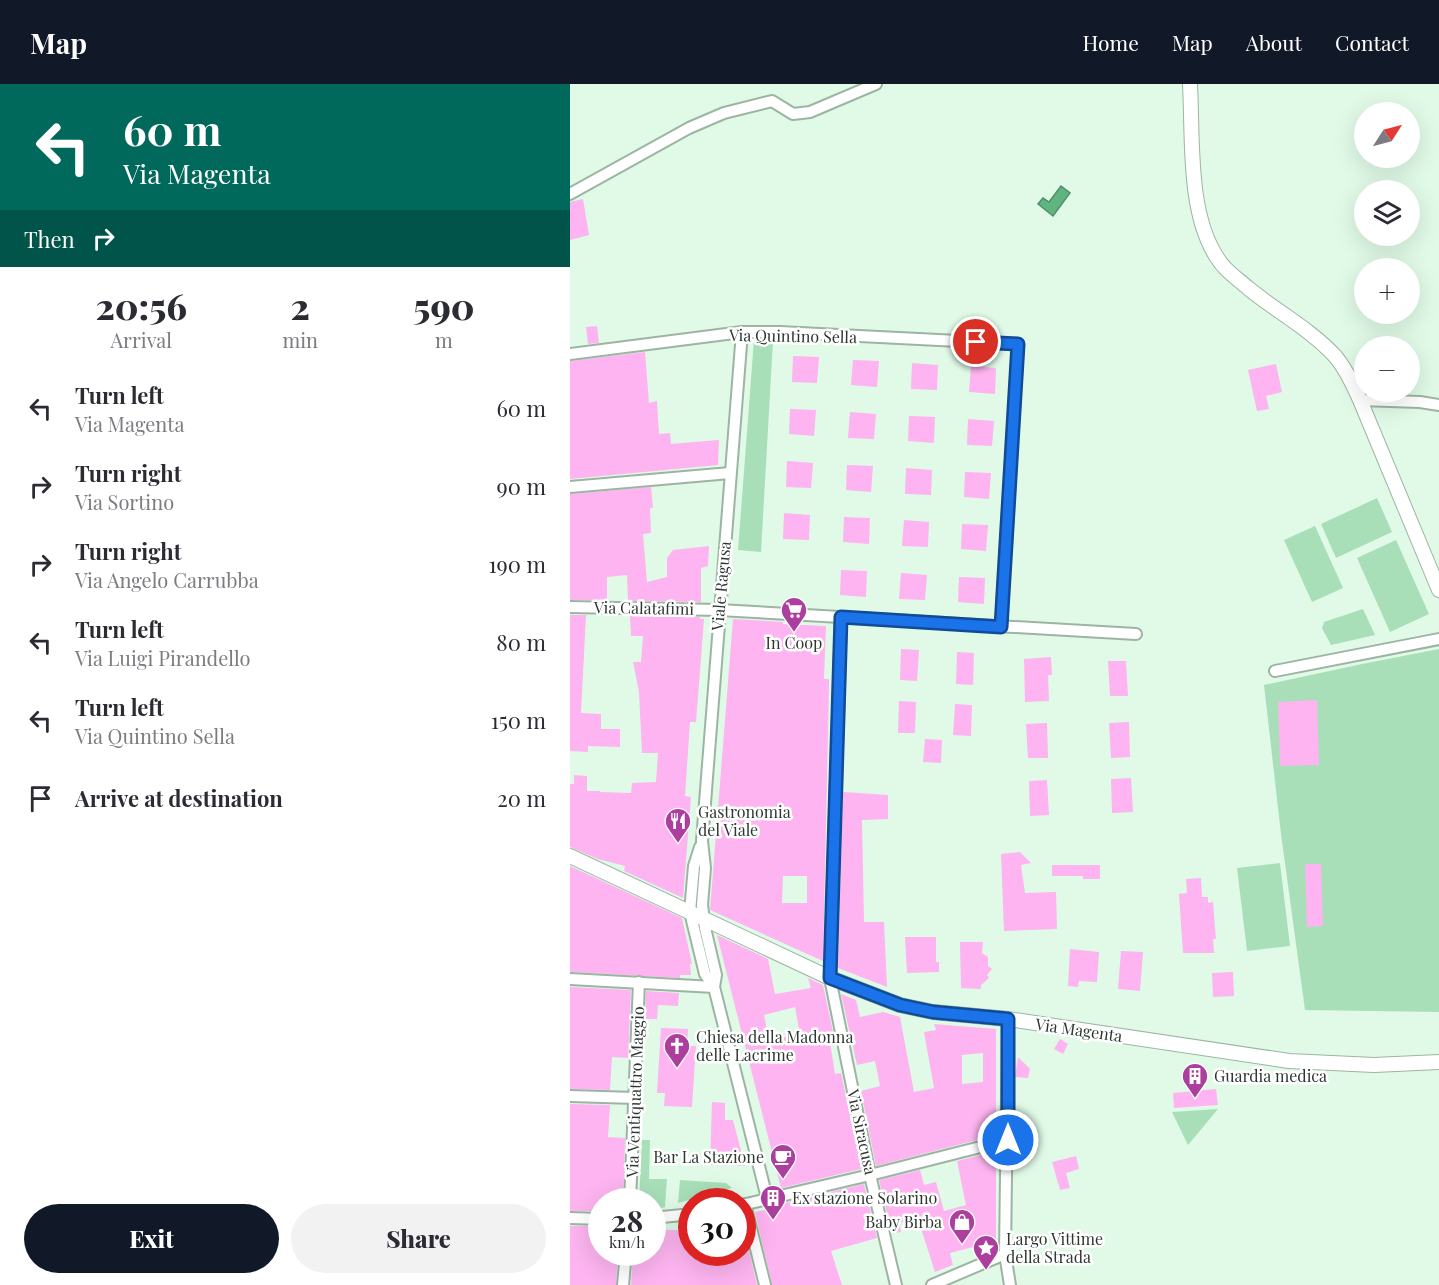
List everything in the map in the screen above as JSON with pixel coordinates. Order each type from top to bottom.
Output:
[{"type":"street","points":[[570,194],[646,150],[724,113],[772,101],[793,114],[810,112],[876,84]]},
{"type":"street","points":[[1190,84],[1195,193],[1202,226],[1218,260],[1248,288],[1334,355],[1346,370],[1354,387]]},
{"type":"street","name":"Via Quintino Sella","points":[[570,354],[742,332],[1018,344],[1001,627]]},
{"type":"street","name":"Viale Ragusa","points":[[702,841],[742,332]]},
{"type":"street","points":[[1361,402],[1439,590]]},
{"type":"street","points":[[1416,402],[1439,405]]},
{"type":"street","points":[[570,487],[730,473]]},
{"type":"street","name":"Via Calatafimi","points":[[570,607],[719,610],[1136,634]]},
{"type":"street","name":"Via Siracusa","points":[[841,617],[830,978],[870,1175],[896,1285]]},
{"type":"street","points":[[1275,671],[1439,639]]},
{"type":"street","points":[[702,841],[694,866],[690,912],[705,974],[714,987],[767,1198]]},
{"type":"street","points":[[702,841],[705,868],[703,918],[716,975],[714,987]]},
{"type":"street","name":"Via Magenta","points":[[570,856],[830,978],[900,1005],[933,1012],[1008,1019],[1289,1060],[1374,1065],[1439,1062]]},
{"type":"street","points":[[570,979],[714,987]]},
{"type":"street","name":"Via Ventiquattro Maggio","points":[[631,1188],[639,982]]},
{"type":"street","points":[[1008,1019],[1005,1254],[1010,1285]]},
{"type":"street","points":[[570,1096],[635,1098]]},
{"type":"street","points":[[756,1201],[1008,1140]]},
{"type":"street","points":[[570,1218],[588,1219]]},
{"type":"street","points":[[756,1250],[765,1285]]},
{"type":"street","points":[[932,1285],[1005,1254]]},
{"type":"street","points":[[623,1285],[625,1266]]},
{"type":"shaded area","points":[[1061,186],[1070,193],[1053,216],[1038,204],[1043,198],[1049,202]]},
{"type":"shaded area","points":[[754,340],[773,341],[761,552],[738,550]]},
{"type":"shaded area","points":[[1377,498],[1392,532],[1336,558],[1321,524]]},
{"type":"shaded area","points":[[1315,526],[1343,588],[1312,602],[1284,540]]},
{"type":"shaded area","points":[[1396,540],[1429,614],[1390,632],[1357,558]]},
{"type":"shaded area","points":[[1363,609],[1375,635],[1331,645],[1322,628],[1324,622]]},
{"type":"shaded area","points":[[1439,649],[1439,1012],[1305,1010],[1264,685]]},
{"type":"shaded area","points":[[1280,863],[1290,946],[1247,951],[1237,868]]},
{"type":"shaded area","points":[[1218,1109],[1188,1145],[1172,1112]]},
{"type":"shaded area","points":[[642,1140],[650,1140],[649,1179],[667,1179],[666,1193],[666,1188],[640,1188]]},
{"type":"shaded area","points":[[680,1180],[726,1183],[732,1188],[679,1188]]},
{"type":"building","points":[[583,199],[589,235],[570,240],[570,202]]},
{"type":"building","points":[[597,326],[599,343],[588,344],[586,327]]},
{"type":"building","points":[[645,352],[649,403],[657,401],[659,434],[670,433],[671,444],[719,440],[718,465],[570,479],[570,361]]},
{"type":"building","points":[[793,356],[819,357],[817,383],[792,382]]},
{"type":"building","points":[[853,360],[879,361],[877,387],[851,385]]},
{"type":"building","points":[[912,363],[938,365],[937,390],[911,389]]},
{"type":"building","points":[[1276,364],[1282,392],[1266,396],[1269,409],[1257,411],[1248,370]]},
{"type":"building","points":[[971,366],[996,368],[995,394],[969,392]]},
{"type":"building","points":[[790,409],[816,410],[814,436],[789,434]]},
{"type":"building","points":[[850,412],[876,414],[874,439],[848,438]]},
{"type":"building","points":[[909,416],[935,417],[934,443],[908,441]]},
{"type":"building","points":[[968,419],[994,421],[992,446],[967,445]]},
{"type":"building","points":[[787,461],[813,463],[811,488],[786,487]]},
{"type":"building","points":[[847,465],[873,466],[871,492],[846,490]]},
{"type":"building","points":[[906,468],[932,470],[931,495],[905,494]]},
{"type":"building","points":[[965,472],[991,473],[989,499],[964,497]]},
{"type":"building","points":[[651,487],[653,508],[650,508],[651,533],[643,534],[647,582],[667,577],[667,558],[673,550],[709,546],[708,566],[701,568],[701,602],[628,601],[627,575],[607,577],[607,600],[570,600],[570,494]]},
{"type":"building","points":[[784,513],[810,515],[809,540],[783,539]]},
{"type":"building","points":[[844,517],[870,518],[869,544],[843,542]]},
{"type":"building","points":[[904,520],[929,522],[928,547],[902,546]]},
{"type":"building","points":[[962,524],[988,525],[986,551],[961,549]]},
{"type":"building","points":[[841,570],[867,571],[866,597],[840,595]]},
{"type":"building","points":[[901,573],[927,575],[925,600],[899,599]]},
{"type":"building","points":[[959,577],[985,578],[984,604],[958,602]]},
{"type":"building","points":[[570,615],[586,615],[581,713],[601,714],[601,729],[620,729],[620,747],[588,746],[588,752],[570,751]]},
{"type":"building","points":[[630,616],[700,617],[704,619],[696,722],[690,722],[685,796],[691,797],[683,898],[624,871],[625,866],[598,859],[570,847],[570,784],[574,784],[574,775],[587,776],[587,791],[631,793],[632,783],[656,782],[658,753],[642,753],[639,692],[633,662],[641,662],[643,636],[631,636]]},
{"type":"building","points":[[733,619],[826,626],[824,679],[829,679],[829,686],[823,961],[710,910]],"holes":[[[783,876],[807,876],[807,903],[782,903]]]},
{"type":"building","points":[[901,649],[919,650],[917,681],[900,680]]},
{"type":"building","points":[[957,652],[974,653],[973,685],[956,684]]},
{"type":"building","points":[[1051,657],[1052,675],[1048,675],[1049,701],[1025,702],[1024,659]]},
{"type":"building","points":[[1108,661],[1126,661],[1128,696],[1110,696]]},
{"type":"building","points":[[1317,700],[1319,765],[1280,766],[1278,702]]},
{"type":"building","points":[[899,701],[916,702],[915,733],[898,733]]},
{"type":"building","points":[[955,704],[972,705],[971,736],[953,735]]},
{"type":"building","points":[[1129,722],[1130,757],[1111,758],[1109,723]]},
{"type":"building","points":[[1047,723],[1048,758],[1028,758],[1026,724]]},
{"type":"building","points":[[925,739],[942,740],[941,763],[923,762]]},
{"type":"building","points":[[1131,778],[1133,812],[1112,813],[1111,779]]},
{"type":"building","points":[[1047,780],[1049,815],[1030,816],[1029,781]]},
{"type":"building","points":[[843,792],[888,795],[888,819],[862,820],[864,922],[884,922],[887,987],[838,968]]},
{"type":"building","points":[[1020,852],[1031,863],[1021,865],[1025,893],[1056,892],[1057,929],[1004,931],[1001,854]]},
{"type":"building","points":[[1305,864],[1321,864],[1323,926],[1307,927]]},
{"type":"building","points":[[1052,865],[1100,865],[1100,879],[1083,879],[1083,876],[1052,876]]},
{"type":"building","points":[[570,866],[682,918],[692,964],[690,964],[691,975],[680,975],[680,978],[570,972]]},
{"type":"building","points":[[1201,878],[1202,897],[1208,897],[1208,903],[1213,902],[1216,939],[1213,939],[1214,953],[1183,953],[1179,894],[1187,893],[1186,879]]},
{"type":"building","points":[[717,935],[768,959],[775,994],[811,988],[808,978],[823,985],[835,1041],[830,1042],[835,1074],[841,1073],[861,1169],[781,1188]],"holes":[[[795,1007],[800,1035],[769,1039],[764,1015]]]},
{"type":"building","points":[[905,937],[936,937],[936,962],[939,962],[939,972],[907,973]]},
{"type":"building","points":[[960,942],[983,942],[982,953],[988,957],[988,966],[992,969],[987,975],[989,978],[981,985],[981,989],[961,988]]},
{"type":"building","points":[[1070,949],[1099,952],[1097,982],[1079,981],[1078,987],[1068,986]]},
{"type":"building","points":[[1121,951],[1143,952],[1140,991],[1118,989]]},
{"type":"building","points":[[1233,972],[1234,996],[1213,997],[1212,973]]},
{"type":"building","points":[[570,987],[631,990],[628,1058],[612,1057],[610,1090],[570,1089]]},
{"type":"building","points":[[646,991],[679,993],[678,1006],[658,1005],[657,1019],[645,1019]]},
{"type":"building","points":[[841,994],[856,1000],[860,1017],[883,1012],[900,1017],[914,1092],[934,1088],[924,1032],[936,1030],[934,1024],[996,1029],[996,1135],[876,1166],[861,1091],[880,1086],[875,1061],[857,1065]],"holes":[[[983,1053],[983,1082],[962,1084],[962,1055]]]},
{"type":"building","name":"Chiesa della Madonna delle Lacrime","points":[[661,1028],[688,1029],[687,1046],[696,1046],[692,1107],[664,1106],[665,1093],[657,1093]]},
{"type":"building","points":[[1060,1039],[1068,1044],[1063,1054],[1054,1049]]},
{"type":"building","points":[[1018,1057],[1030,1069],[1028,1078],[1015,1077]]},
{"type":"building","name":"Guardia medica","points":[[1216,1089],[1218,1105],[1174,1108],[1173,1093]]},
{"type":"building","points":[[712,1102],[725,1103],[725,1120],[733,1120],[745,1166],[710,1165]]},
{"type":"building","points":[[570,1104],[610,1105],[608,1137],[625,1138],[623,1188],[588,1188],[588,1211],[570,1211]]},
{"type":"building","points":[[996,1151],[996,1247],[987,1249],[985,1244],[950,1253],[953,1265],[935,1272],[918,1219],[899,1223],[901,1232],[892,1234],[879,1180],[920,1170],[924,1185],[936,1182],[944,1211],[966,1205],[957,1161]]},
{"type":"building","points":[[1076,1156],[1079,1169],[1066,1173],[1070,1188],[1060,1190],[1052,1162]]},
{"type":"building","points":[[864,1184],[877,1238],[831,1251],[842,1285],[772,1285],[756,1212],[785,1205],[785,1203]]},
{"type":"building","points":[[570,1226],[588,1226],[588,1266],[617,1266],[616,1285],[570,1285]]},
{"type":"building","points":[[666,1230],[678,1230],[678,1266],[753,1266],[757,1285],[631,1285],[632,1266],[666,1266]]},
{"type":"place","name":"In Coop","points":[[794,633]]},
{"type":"place","name":"Gastronomia del Viale","points":[[678,844]]},
{"type":"place","name":"Chiesa della Madonna delle Lacrime","points":[[677,1069]]},
{"type":"place","name":"Guardia medica","points":[[1195,1099]]},
{"type":"place","name":"Bar La Stazione","points":[[783,1180]]},
{"type":"place","name":"Ex stazione Solarino","points":[[773,1221]]},
{"type":"place","name":"Baby Birba","points":[[962,1245]]},
{"type":"place","name":"Largo Vittime della Strada","points":[[986,1271]]},
{"type":"route","points":[[976,342],[1018,344],[1001,627],[841,617],[830,978],[900,1005],[933,1012],[1008,1019],[1008,1140]]}]
